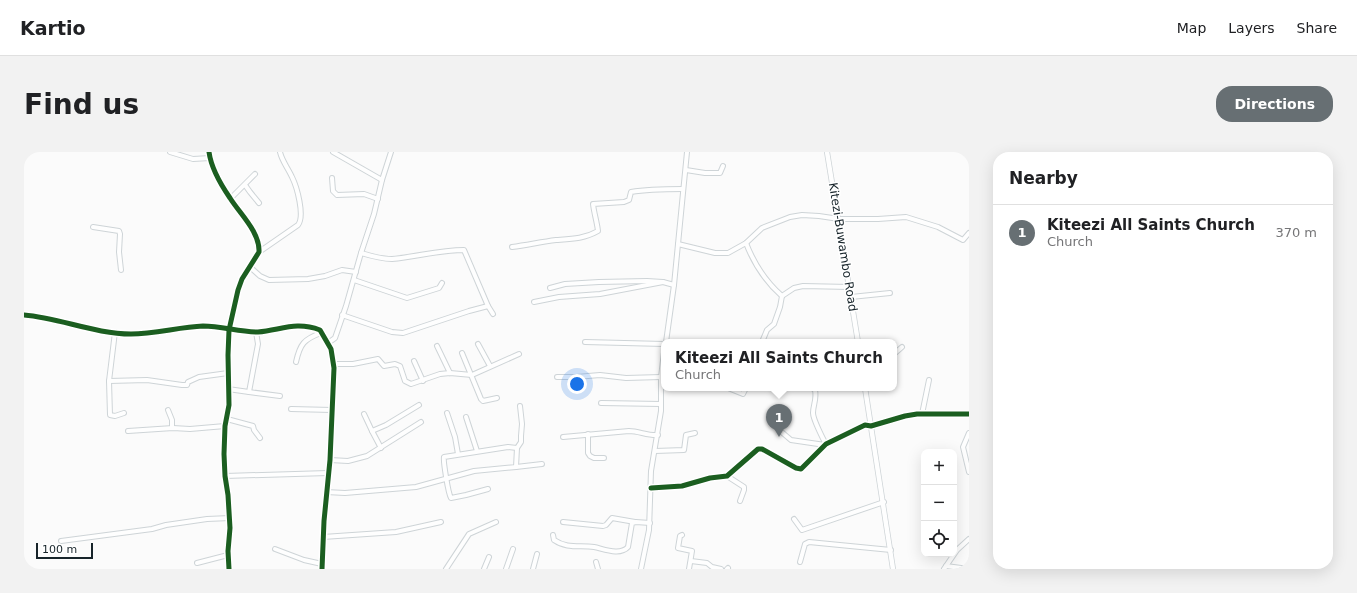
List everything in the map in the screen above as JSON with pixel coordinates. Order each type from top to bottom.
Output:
[{"type":"street","points":[[170,152],[193,159],[210,158]]},
{"type":"street","points":[[209,152],[210,158],[230,199],[246,219],[255,236],[259,252]]},
{"type":"street","points":[[229,569],[228,555],[230,518],[225,476],[225,426],[229,404],[229,330],[238,290],[259,252],[298,225],[301,221],[301,212],[293,179],[282,159],[280,152]]},
{"type":"street","points":[[333,152],[382,180]]},
{"type":"street","points":[[328,343],[335,338],[354,280],[391,152]]},
{"type":"street","points":[[666,339],[674,285],[687,152]]},
{"type":"street","name":"Kitezi-Buwambo Road","points":[[827,152],[858,339]]},
{"type":"street","points":[[686,170],[713,173],[720,172],[723,166]]},
{"type":"street","points":[[230,199],[255,174]]},
{"type":"street","points":[[332,178],[333,191],[337,195],[364,194],[378,199]]},
{"type":"street","points":[[245,185],[259,203]]},
{"type":"street","points":[[512,247],[555,240],[580,239],[591,235],[598,231],[594,216],[593,204],[624,202],[629,200],[631,192],[636,191],[683,189]]},
{"type":"street","points":[[678,244],[715,253],[728,253],[746,243],[762,228],[790,217],[802,215],[839,219],[906,217],[938,227],[964,240],[969,233]]},
{"type":"street","points":[[93,227],[119,231],[121,270]]},
{"type":"street","points":[[746,243],[750,254],[762,275],[771,287],[782,296]]},
{"type":"street","points":[[361,253],[373,257],[391,259],[448,250],[464,250],[488,306],[493,314]]},
{"type":"street","points":[[250,267],[260,276],[269,280],[308,279],[325,276],[342,270],[356,272]]},
{"type":"street","points":[[354,280],[407,298],[439,288],[442,283]]},
{"type":"street","points":[[550,288],[565,284],[599,282],[648,281],[663,282],[674,285]]},
{"type":"street","points":[[534,302],[559,297],[600,294],[663,282]]},
{"type":"street","points":[[764,339],[768,330],[774,324],[782,296],[794,288],[803,286],[850,287]]},
{"type":"street","points":[[851,297],[890,293]]},
{"type":"street","points":[[342,315],[392,332],[403,333],[469,310],[488,306]]},
{"type":"street","points":[[24,315],[35,316],[78,326],[132,334],[203,326],[256,332],[300,325],[320,330],[331,349],[333,364],[330,460],[326,492],[322,566],[275,549]]},
{"type":"street","points":[[115,332],[109,382],[110,415],[115,416],[124,413]]},
{"type":"street","points":[[249,392],[258,344],[256,332]]},
{"type":"street","points":[[296,362],[299,349],[309,338],[321,333]]},
{"type":"street","points":[[585,342],[661,343]]},
{"type":"street","points":[[478,344],[490,366]]},
{"type":"street","points":[[437,346],[450,373]]},
{"type":"street","points":[[897,351],[902,347]]},
{"type":"street","points":[[462,353],[472,375],[478,394],[482,400],[497,398]]},
{"type":"street","points":[[333,364],[352,364],[378,358],[384,366],[395,364],[400,366],[406,381],[411,384],[440,374],[450,373],[472,375],[518,354]]},
{"type":"street","points":[[414,362],[423,381]]},
{"type":"street","points":[[109,382],[156,381],[182,385],[187,384],[188,382],[199,377],[228,373]]},
{"type":"street","points":[[557,377],[600,375],[626,378],[661,378],[661,404],[658,435],[652,470],[650,523],[641,569]]},
{"type":"street","points":[[922,414],[929,380]]},
{"type":"street","points":[[228,389],[280,396]]},
{"type":"street","points":[[736,391],[743,394],[744,391]]},
{"type":"street","points":[[814,391],[816,397],[813,415],[825,444]]},
{"type":"street","points":[[865,391],[884,502],[893,569]]},
{"type":"street","points":[[601,403],[661,404]]},
{"type":"street","points":[[372,431],[386,425],[419,405]]},
{"type":"street","points":[[516,467],[517,448],[521,442],[522,424],[520,406]]},
{"type":"street","points":[[291,409],[332,410]]},
{"type":"street","points":[[168,410],[172,420],[172,428]]},
{"type":"street","points":[[447,413],[455,437],[458,454]]},
{"type":"street","points":[[364,414],[381,448]]},
{"type":"street","points":[[651,488],[682,486],[710,478],[727,476],[758,448],[796,468],[801,469],[825,444],[867,425],[871,426],[904,416],[922,414],[969,414]]},
{"type":"street","points":[[466,417],[477,451]]},
{"type":"street","points":[[227,419],[253,426],[260,438]]},
{"type":"street","points":[[330,460],[348,461],[373,454],[395,437],[421,422]]},
{"type":"street","points":[[771,423],[791,440],[825,444]]},
{"type":"street","points":[[128,431],[172,428],[190,430],[225,426]]},
{"type":"street","points":[[563,437],[630,430],[649,435],[658,435]]},
{"type":"street","points":[[655,451],[684,450],[686,434],[696,433]]},
{"type":"street","points":[[969,433],[964,447],[969,472]]},
{"type":"street","points":[[588,434],[588,453],[594,458],[604,458]]},
{"type":"street","points":[[488,489],[466,496],[451,498],[442,462],[444,457],[477,451],[512,447],[517,448]]},
{"type":"street","points":[[326,492],[345,493],[406,488],[474,471],[542,464]]},
{"type":"street","points":[[225,476],[328,473]]},
{"type":"street","points":[[727,476],[744,487],[740,501]]},
{"type":"street","points":[[794,519],[802,530],[884,502]]},
{"type":"street","points":[[61,541],[152,529],[166,525],[207,519],[230,518]]},
{"type":"street","points":[[563,522],[603,526],[612,518],[650,523]]},
{"type":"street","points":[[323,537],[396,532],[441,522]]},
{"type":"street","points":[[446,569],[469,534],[496,522]]},
{"type":"street","points":[[553,535],[554,540],[565,546],[595,547],[605,551],[622,550],[628,547],[632,523],[636,522]]},
{"type":"street","points":[[682,535],[680,536],[678,548],[692,551],[689,569]]},
{"type":"street","points":[[945,567],[957,550],[969,539]]},
{"type":"street","points":[[800,562],[805,544],[809,542],[891,550]]},
{"type":"street","points":[[506,569],[513,548]]},
{"type":"street","points":[[533,569],[537,554]]},
{"type":"street","points":[[197,563],[228,555]]},
{"type":"street","points":[[484,569],[489,557]]},
{"type":"street","points":[[691,561],[707,563],[712,567],[721,569]]},
{"type":"street","points":[[596,562],[598,569]]},
{"type":"street","points":[[945,567],[969,569]]},
{"type":"cycle path","points":[[209,152],[214,170],[220,182],[253,230],[259,252],[242,279],[229,330],[229,405],[225,426],[224,454],[230,528],[228,551],[229,569]]},
{"type":"cycle path","points":[[24,315],[51,319],[91,329],[131,334],[203,326],[258,332],[296,326],[311,327],[320,330],[331,349],[334,368],[330,460],[324,521],[322,569]]},
{"type":"cycle path","points":[[651,488],[682,486],[710,478],[727,476],[758,449],[762,449],[796,468],[801,469],[826,444],[865,425],[871,426],[917,414],[969,414]]},
{"type":"place","name":"Kiteezi All Saints Church","points":[[779,437]]}]
